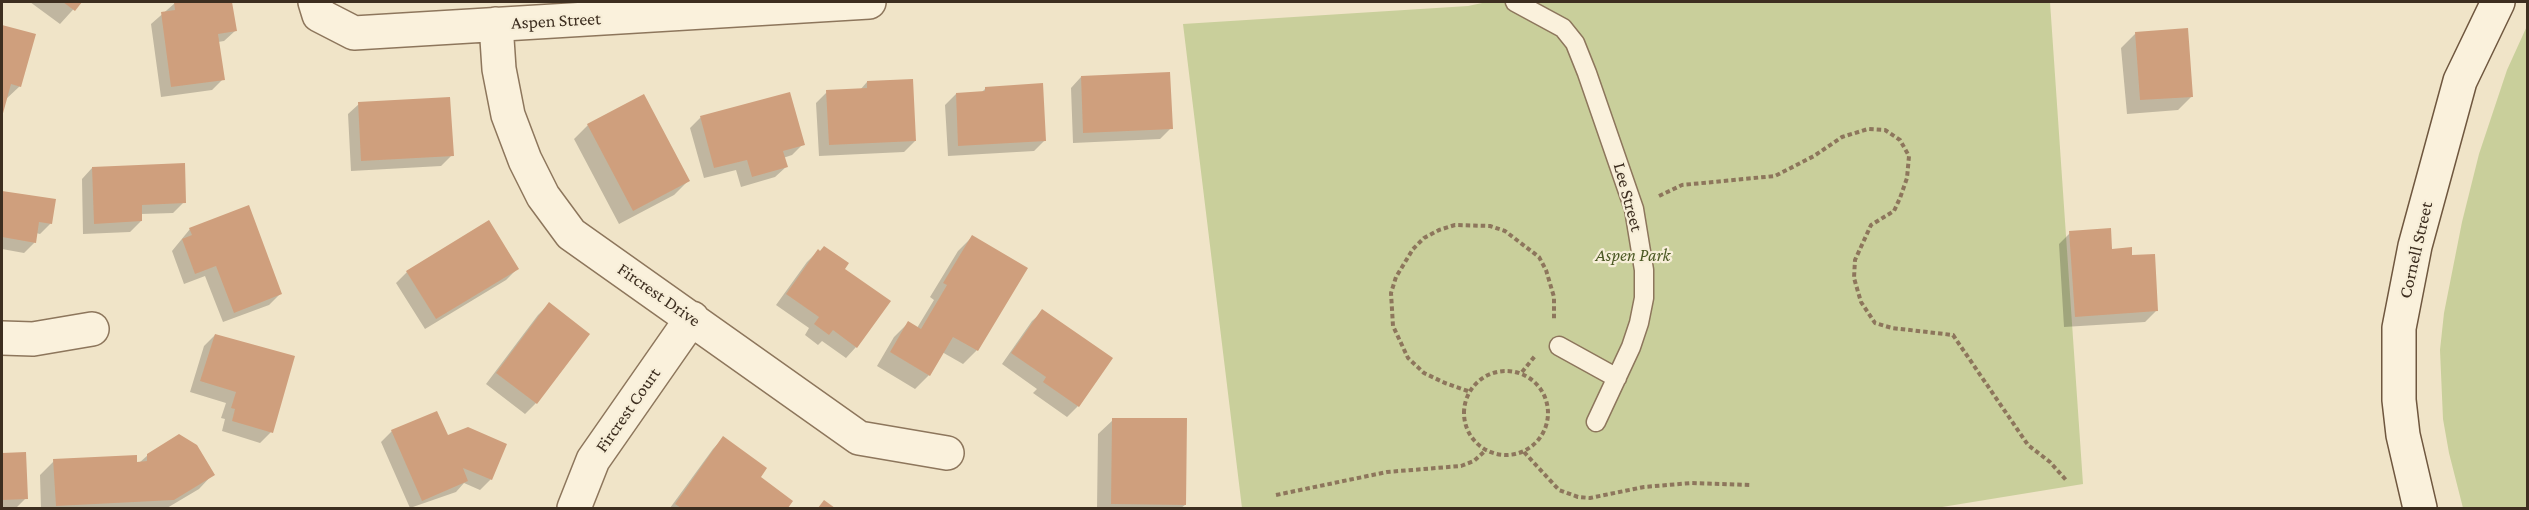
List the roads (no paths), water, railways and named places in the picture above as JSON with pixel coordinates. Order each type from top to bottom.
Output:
[{"type":"street","name":"Aspen Street","points":[[317,8],[354,33],[869,2]]},
{"type":"street","name":"Cornell Street","points":[[2420,508],[2403,435],[2399,399],[2399,328],[2415,246],[2457,91],[2498,2]]},
{"type":"street","name":"Fircrest Drive","points":[[496,24],[499,69],[508,115],[525,160],[543,196],[571,234],[859,438],[947,453]]},
{"type":"street","name":"Fircrest Court","points":[[574,508],[593,460],[692,318]]},
{"type":"street","points":[[2,338],[33,339],[92,329]]},
{"type":"lane","name":"Lee Street","points":[[1515,2],[1563,28],[1575,43],[1621,166],[1634,209],[1644,270],[1644,298],[1637,331],[1596,422]]},
{"type":"lane","points":[[1550,347],[1617,378]]},
{"type":"park label","name":"Aspen Park","points":[[1633,255]]}]
